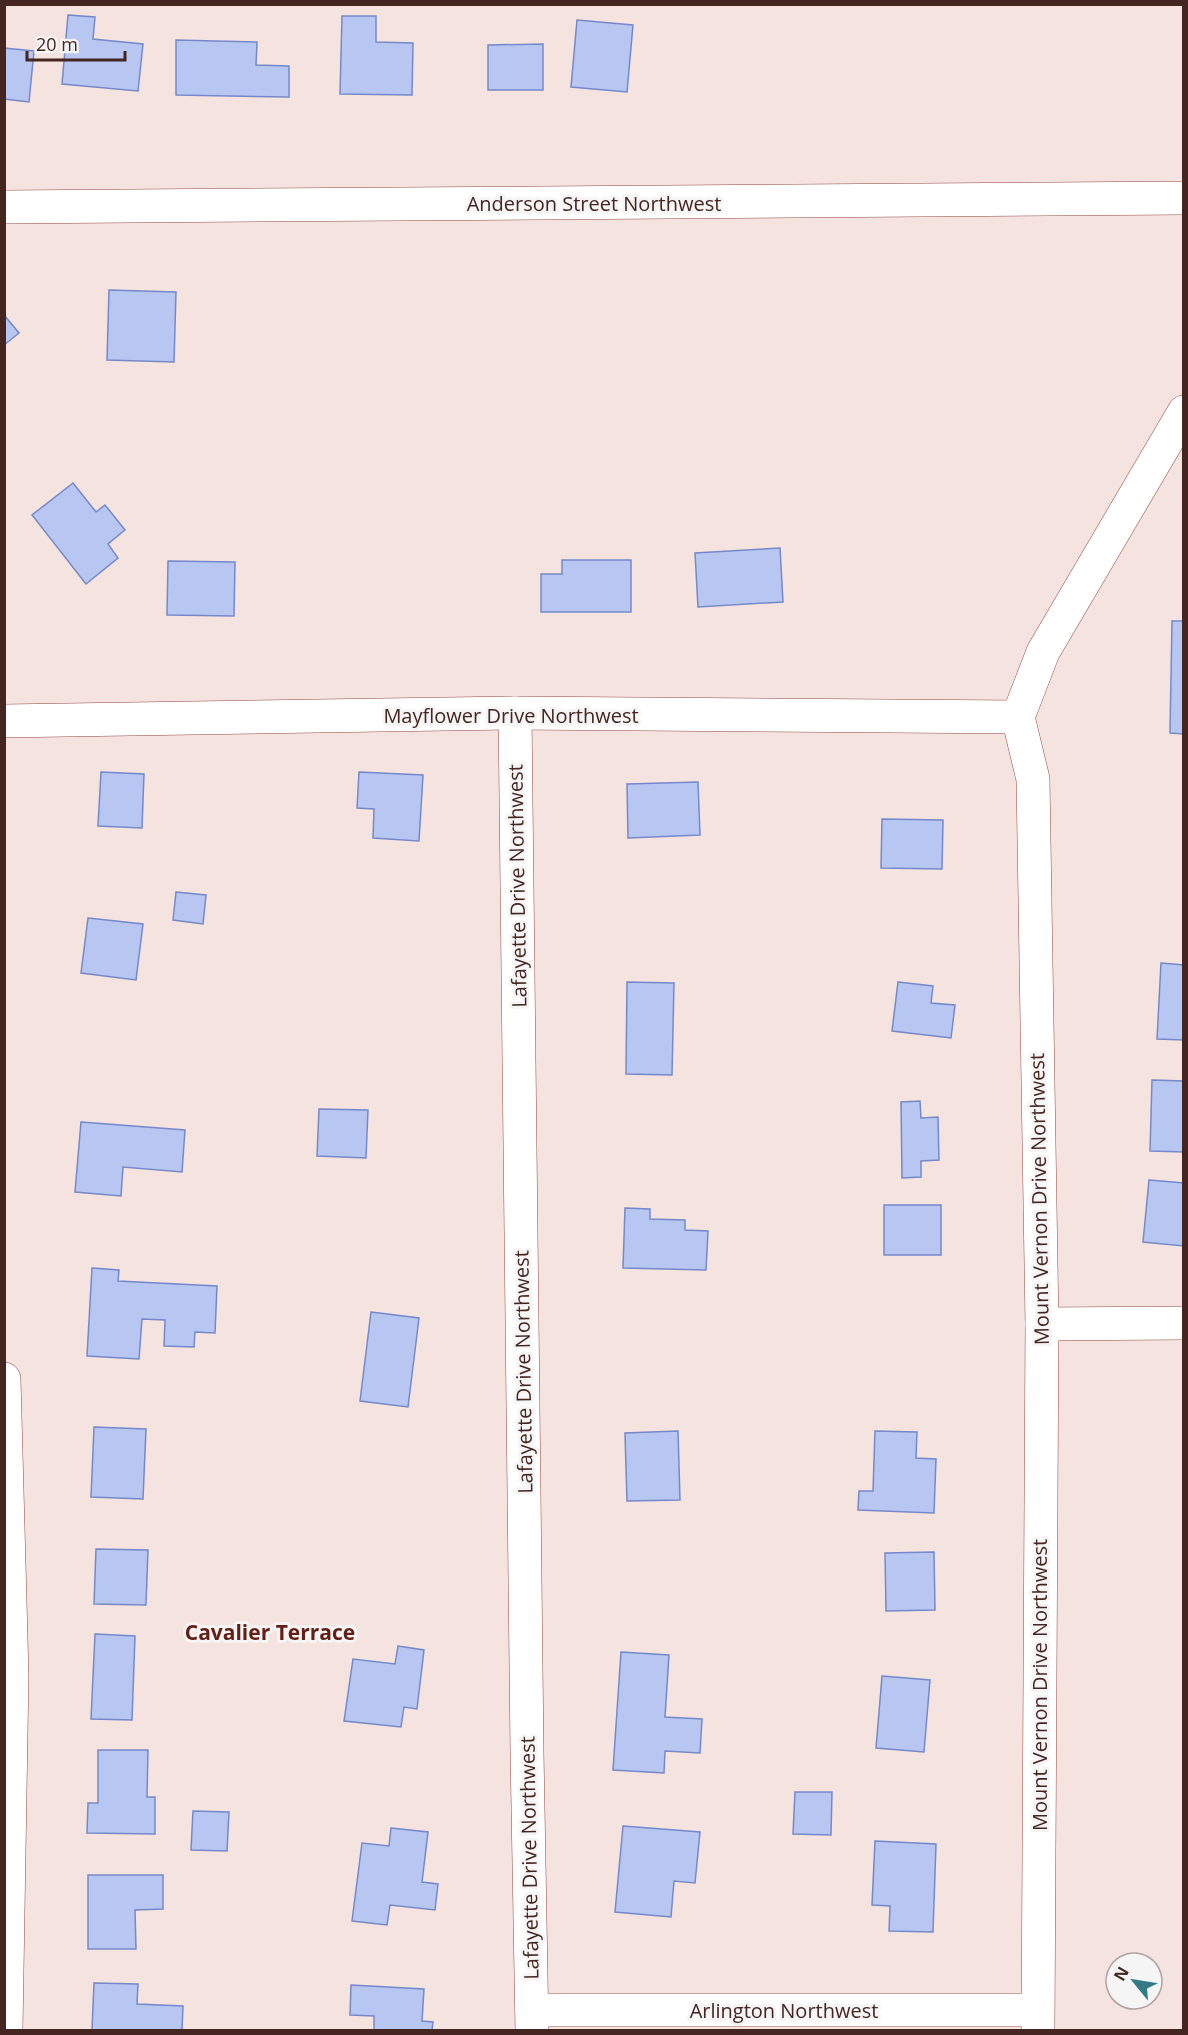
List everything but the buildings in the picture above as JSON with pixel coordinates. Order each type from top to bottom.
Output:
[{"type":"street","name":"Anderson Street Northwest","points":[[4,207],[1184,198]]},
{"type":"street","points":[[1018,717],[1043,652],[1184,412]]},
{"type":"street","name":"Mayflower Drive Northwest","points":[[4,721],[516,713],[1018,717]]},
{"type":"street","name":"Lafayette Drive Northwest","points":[[516,713],[526,1693],[532,2020]]},
{"type":"street","name":"Mount Vernon Drive Northwest","points":[[1018,717],[1033,779],[1042,1324],[1038,2020]]},
{"type":"street","points":[[1042,1324],[1184,1323]]},
{"type":"street","points":[[4,1379],[12,1675],[6,2031]]},
{"type":"street","name":"Arlington Northwest","points":[[532,2020],[1038,2020]]},
{"type":"district","name":"Cavalier Terrace","points":[[270,1632]]}]
